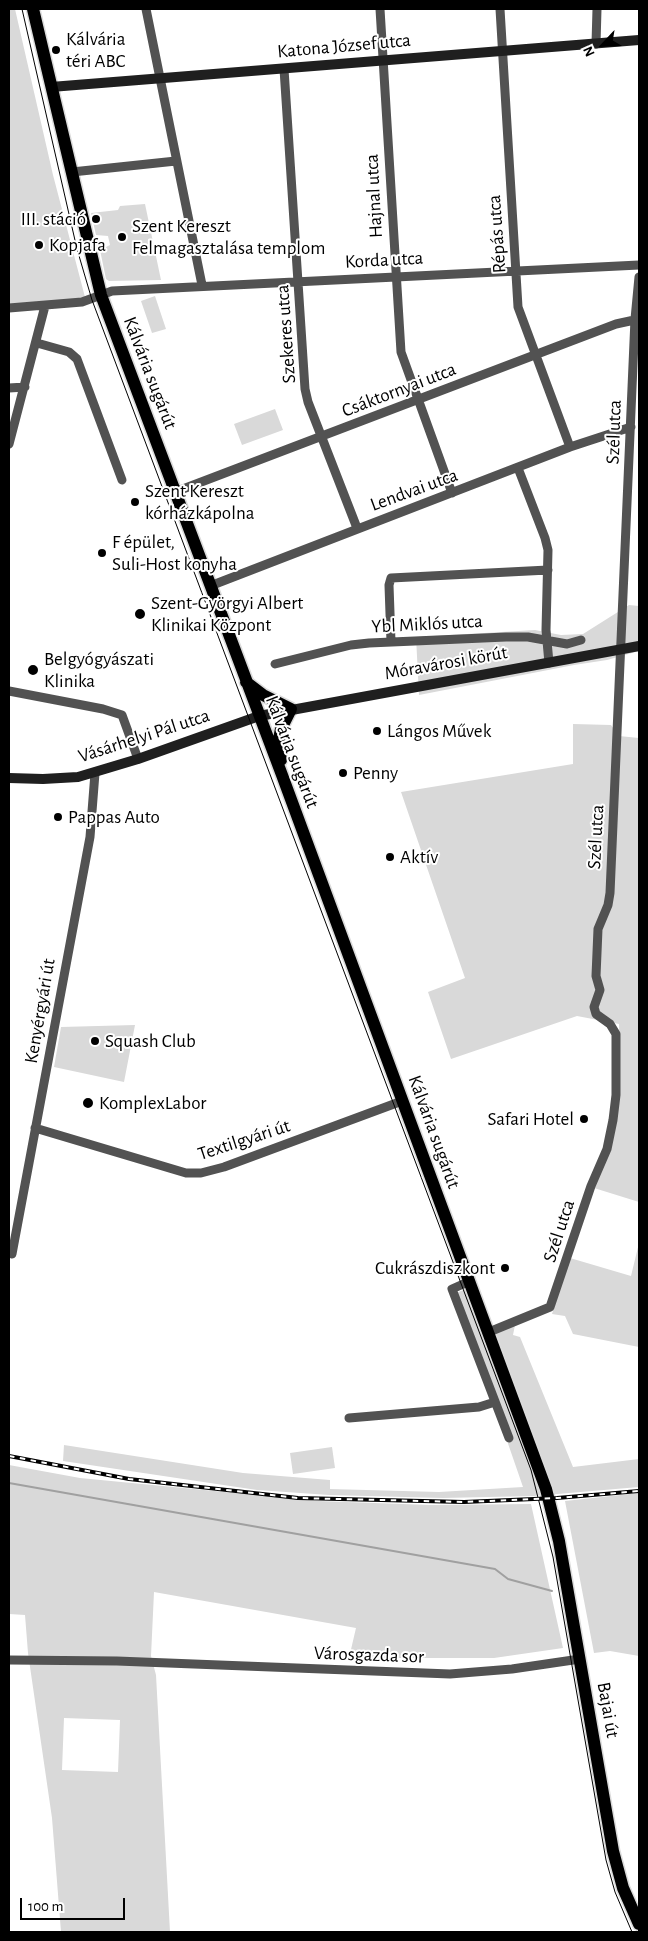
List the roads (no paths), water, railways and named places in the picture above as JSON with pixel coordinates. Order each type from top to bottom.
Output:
[{"type":"main road","name":"Kálvária sugárút","points":[[33,9],[101,295],[282,775],[549,1499]]},
{"type":"main road","name":"Katona József utca","points":[[51,87],[639,40]]},
{"type":"main road","name":"Móravárosi körút","points":[[259,716],[639,646]]},
{"type":"main road","points":[[245,680],[264,695],[291,709],[281,729],[279,740],[282,775]]},
{"type":"main road","name":"Vásárhelyi Pál utca","points":[[9,778],[57,779],[95,773],[259,716]]},
{"type":"main road","name":"Bajai út","points":[[549,1499],[559,1541],[613,1851],[623,1888],[639,1924]]},
{"type":"street","points":[[146,9],[202,285]]},
{"type":"street","name":"Hajnal utca","points":[[380,9],[400,352],[452,493]]},
{"type":"street","name":"Répás utca","points":[[500,9],[518,307],[534,355],[570,448]]},
{"type":"street","points":[[596,44],[597,9]]},
{"type":"street","name":"Szekeres utca","points":[[284,68],[305,389],[356,528]]},
{"type":"street","points":[[72,172],[176,161]]},
{"type":"street","name":"Korda utca","points":[[9,308],[82,302],[112,291],[202,285],[639,265]]},
{"type":"street","name":"Szél utca","points":[[489,1332],[550,1306],[591,1186],[607,1149],[613,1120],[616,1095],[616,1034],[610,1024],[596,1014],[594,1007],[600,990],[596,976],[598,929],[608,905],[610,893],[639,277]]},
{"type":"street","points":[[9,444],[37,343],[45,306]]},
{"type":"street","name":"Csáktornyai utca","points":[[175,492],[534,355],[637,319]]},
{"type":"street","points":[[37,343],[69,352],[77,359],[122,480]]},
{"type":"street","points":[[9,388],[25,387]]},
{"type":"street","name":"Lendvai utca","points":[[210,586],[356,528],[631,427]]},
{"type":"street","points":[[518,468],[545,538],[548,570],[546,640],[549,663]]},
{"type":"street","points":[[391,642],[389,585],[391,578],[548,570]]},
{"type":"street","name":"Ybl Miklós utca","points":[[275,664],[351,645],[506,637],[546,640],[567,644],[581,640]]},
{"type":"street","points":[[9,691],[103,709],[122,716],[138,759]]},
{"type":"street","name":"Kenyérgyári út","points":[[12,1254],[90,837],[95,773]]},
{"type":"street","name":"Textilgyári út","points":[[35,1128],[186,1173],[202,1173],[231,1165],[402,1101]]},
{"type":"street","points":[[470,1281],[452,1289],[509,1438]]},
{"type":"street","points":[[349,1418],[479,1407],[495,1402]]},
{"type":"street","name":"Városgazda sor","points":[[9,1660],[156,1663],[450,1674],[512,1669],[580,1659]]},
{"type":"waterway","points":[[9,1483],[495,1569],[508,1579],[552,1591]]},
{"type":"tram line","points":[[22,9],[77,249],[92,300],[531,1470],[553,1557],[606,1860],[615,1892],[632,1932]]},
{"type":"railway","points":[[9,1456],[129,1479],[298,1498],[464,1502],[557,1498],[639,1491]]},
{"type":"place","name":"Kálvária téri ABC","points":[[56,50]]},
{"type":"place","name":"III. stáció","points":[[96,219]]},
{"type":"place","name":"Szent Kereszt Felmagasztalása templom","points":[[122,237]]},
{"type":"place","name":"Kopjafa","points":[[39,245]]},
{"type":"place","name":"Szent Kereszt kórházkápolna","points":[[135,502]]},
{"type":"place","name":"F épület, Suli-Host konyha","points":[[102,553]]},
{"type":"place","name":"Szent-Györgyi Albert Klinikai Központ","points":[[140,614]]},
{"type":"place","name":"Belgyógyászati Klinika","points":[[33,670]]},
{"type":"place","name":"Lángos Művek","points":[[377,731]]},
{"type":"place","name":"Penny","points":[[343,773]]},
{"type":"place","name":"Pappas Auto","points":[[58,817]]},
{"type":"place","name":"Aktív","points":[[390,857]]},
{"type":"place","name":"Squash Club","points":[[95,1041]]},
{"type":"place","name":"KomplexLabor","points":[[88,1103]]},
{"type":"place","name":"Safari Hotel","points":[[584,1119]]},
{"type":"place","name":"Cukrászdiszkont","points":[[505,1268]]}]
